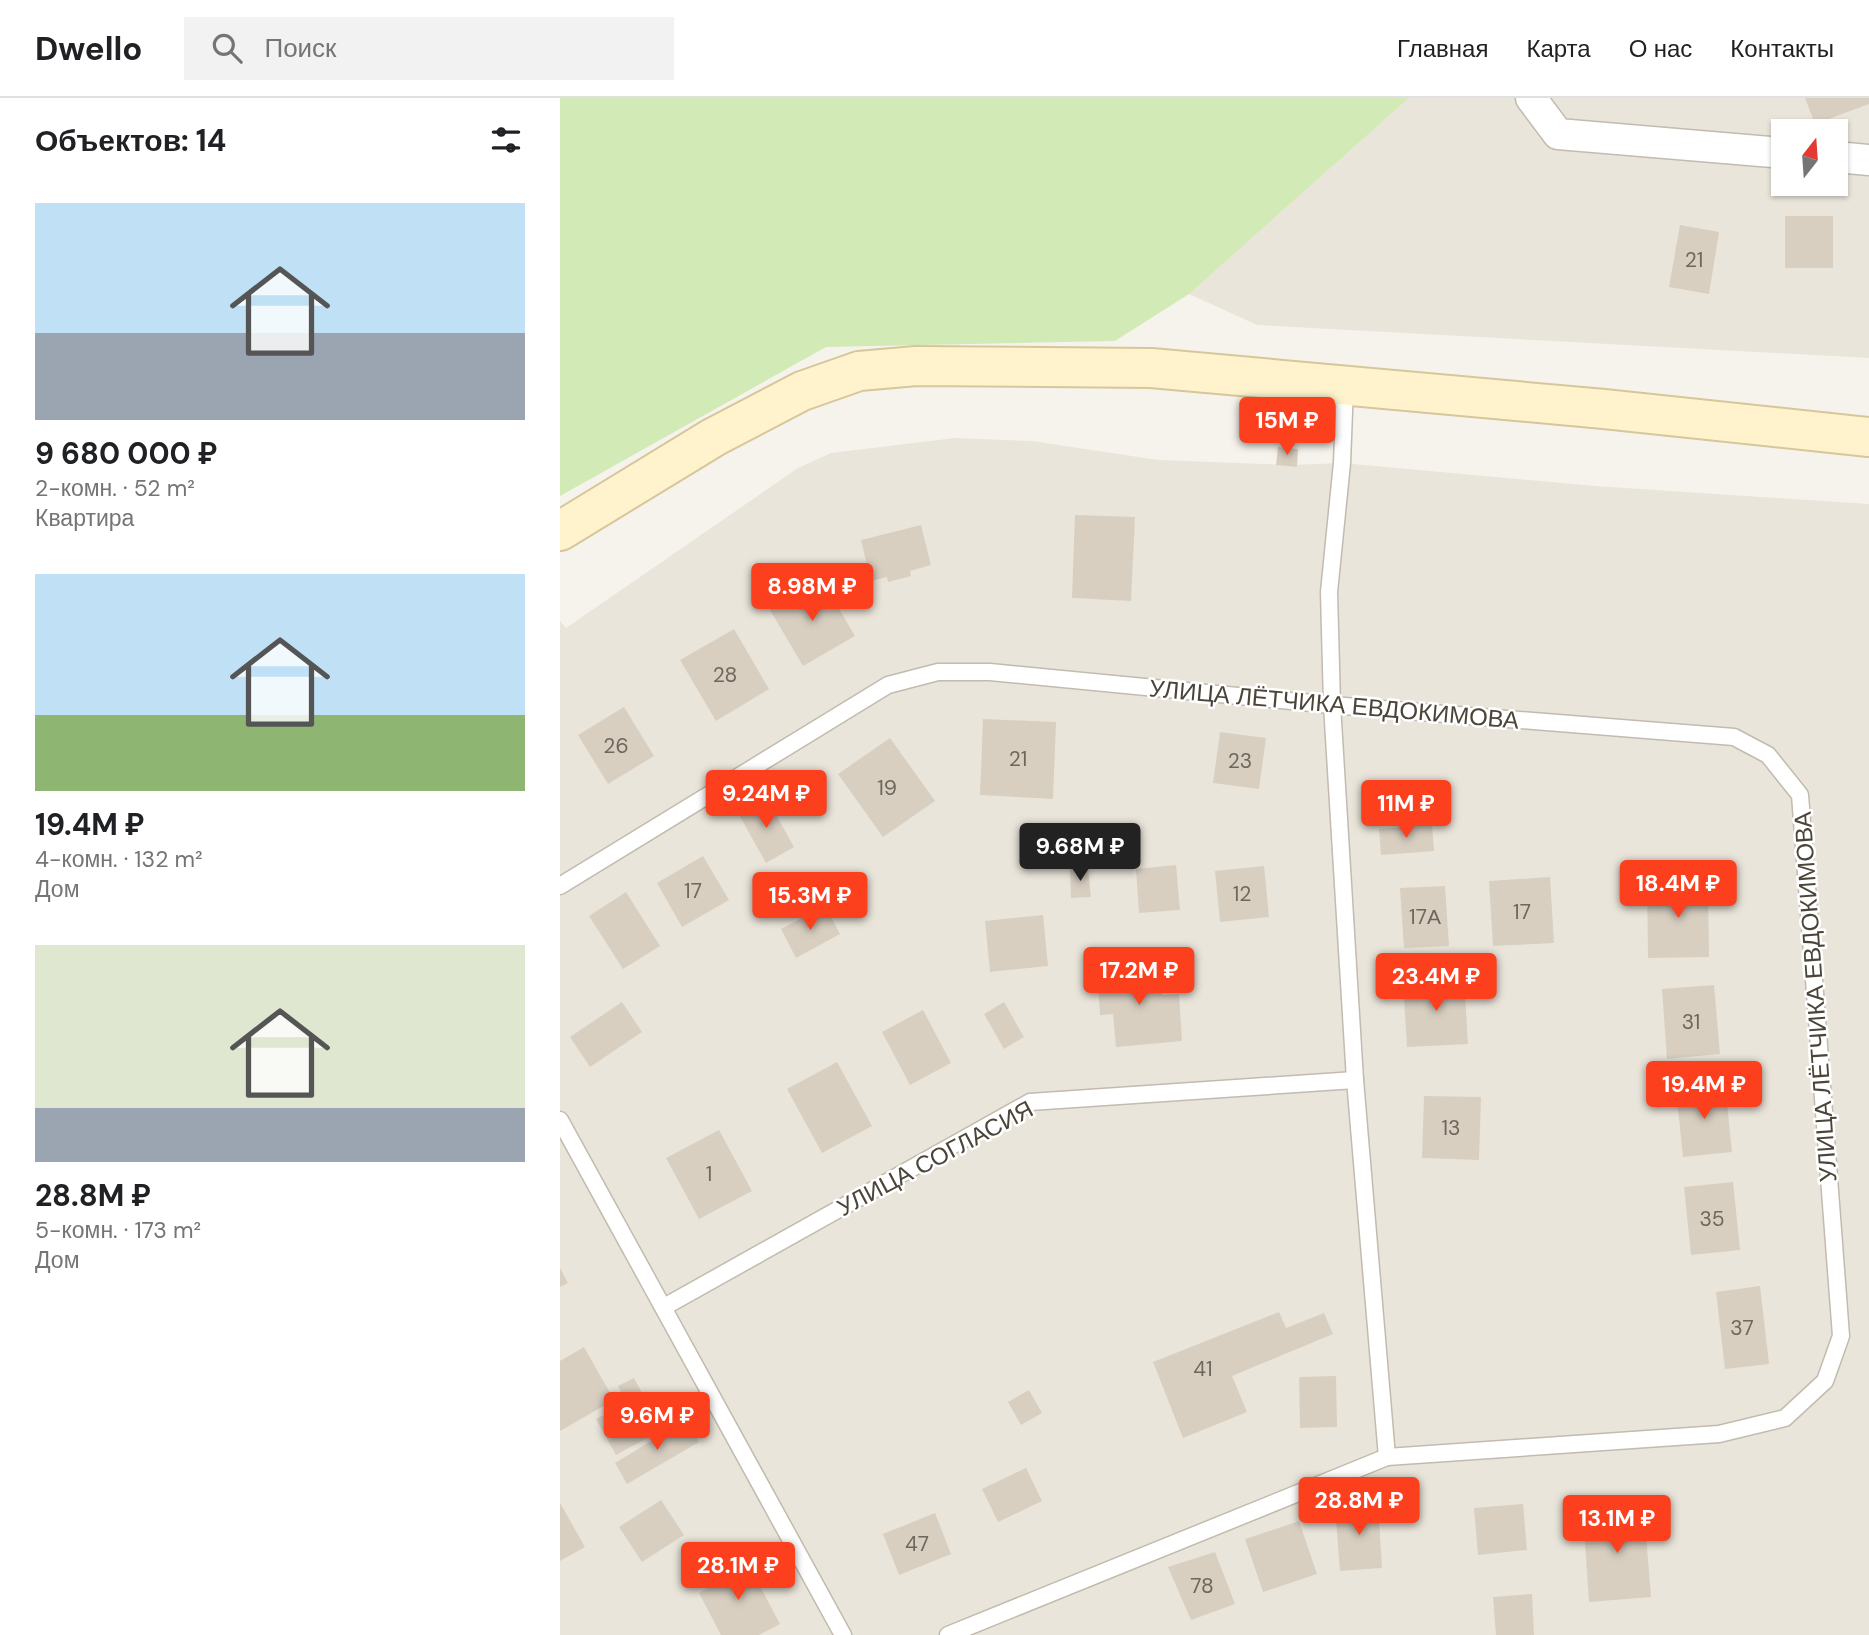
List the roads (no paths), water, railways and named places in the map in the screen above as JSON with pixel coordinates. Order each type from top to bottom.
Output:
[{"type":"street","points":[[1531,98],[1558,134],[1771,152]]},
{"type":"street","points":[[1848,158],[1869,160]]},
{"type":"street","points":[[560,531],[714,437],[802,391],[859,371],[916,366],[1151,368],[1604,409],[1869,437]]},
{"type":"lane","points":[[1345,386],[1342,463],[1329,592],[1332,705],[1355,1080],[1387,1457]]},
{"type":"lane","name":"УЛИЦА ЛЁТЧИКА ЕВДОКИМОВА","points":[[560,886],[888,685],[938,672],[990,672],[1332,705],[1734,737],[1768,755],[1800,795],[1840,1322],[1840,1336],[1825,1381],[1785,1418],[1719,1434],[1387,1457],[948,1635]]},
{"type":"lane","name":"УЛИЦА СОГЛАСИЯ","points":[[664,1307],[1030,1102],[1355,1080]]},
{"type":"lane","points":[[560,1120],[843,1635]]}]
